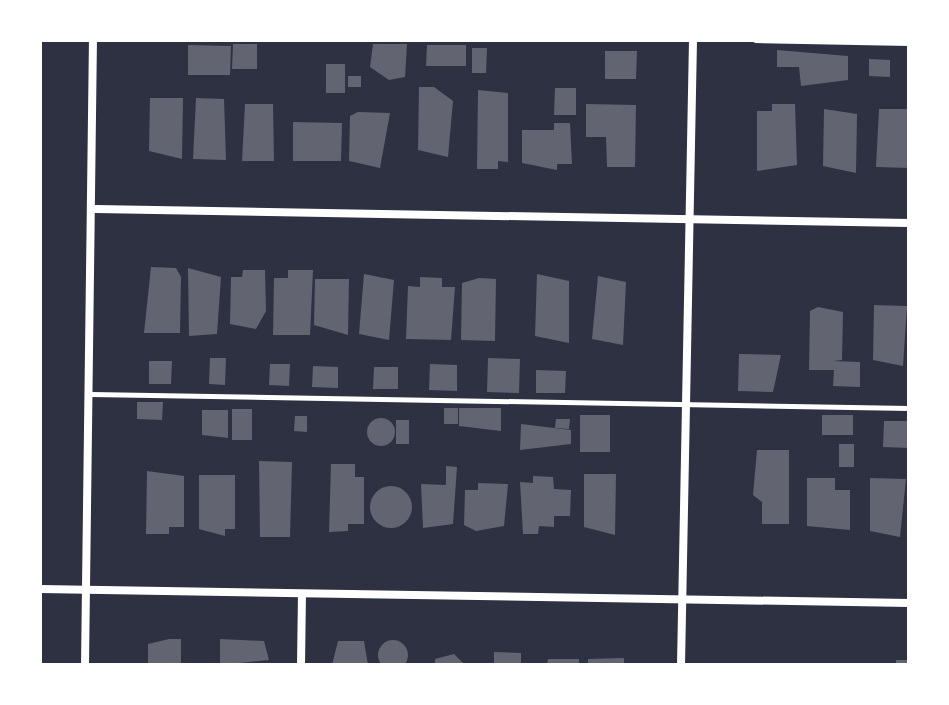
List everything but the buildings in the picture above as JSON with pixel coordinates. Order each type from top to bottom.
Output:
[{"type":"street","points":[[85,665],[96,209],[93,40]]},
{"type":"street","points":[[681,665],[693,40]]},
{"type":"street","points":[[96,209],[909,223]]},
{"type":"street","points":[[40,589],[909,603]]},
{"type":"street","points":[[301,665],[302,594]]},
{"type":"lane","points":[[755,40],[909,43]]},
{"type":"lane","points":[[91,394],[909,408]]}]
